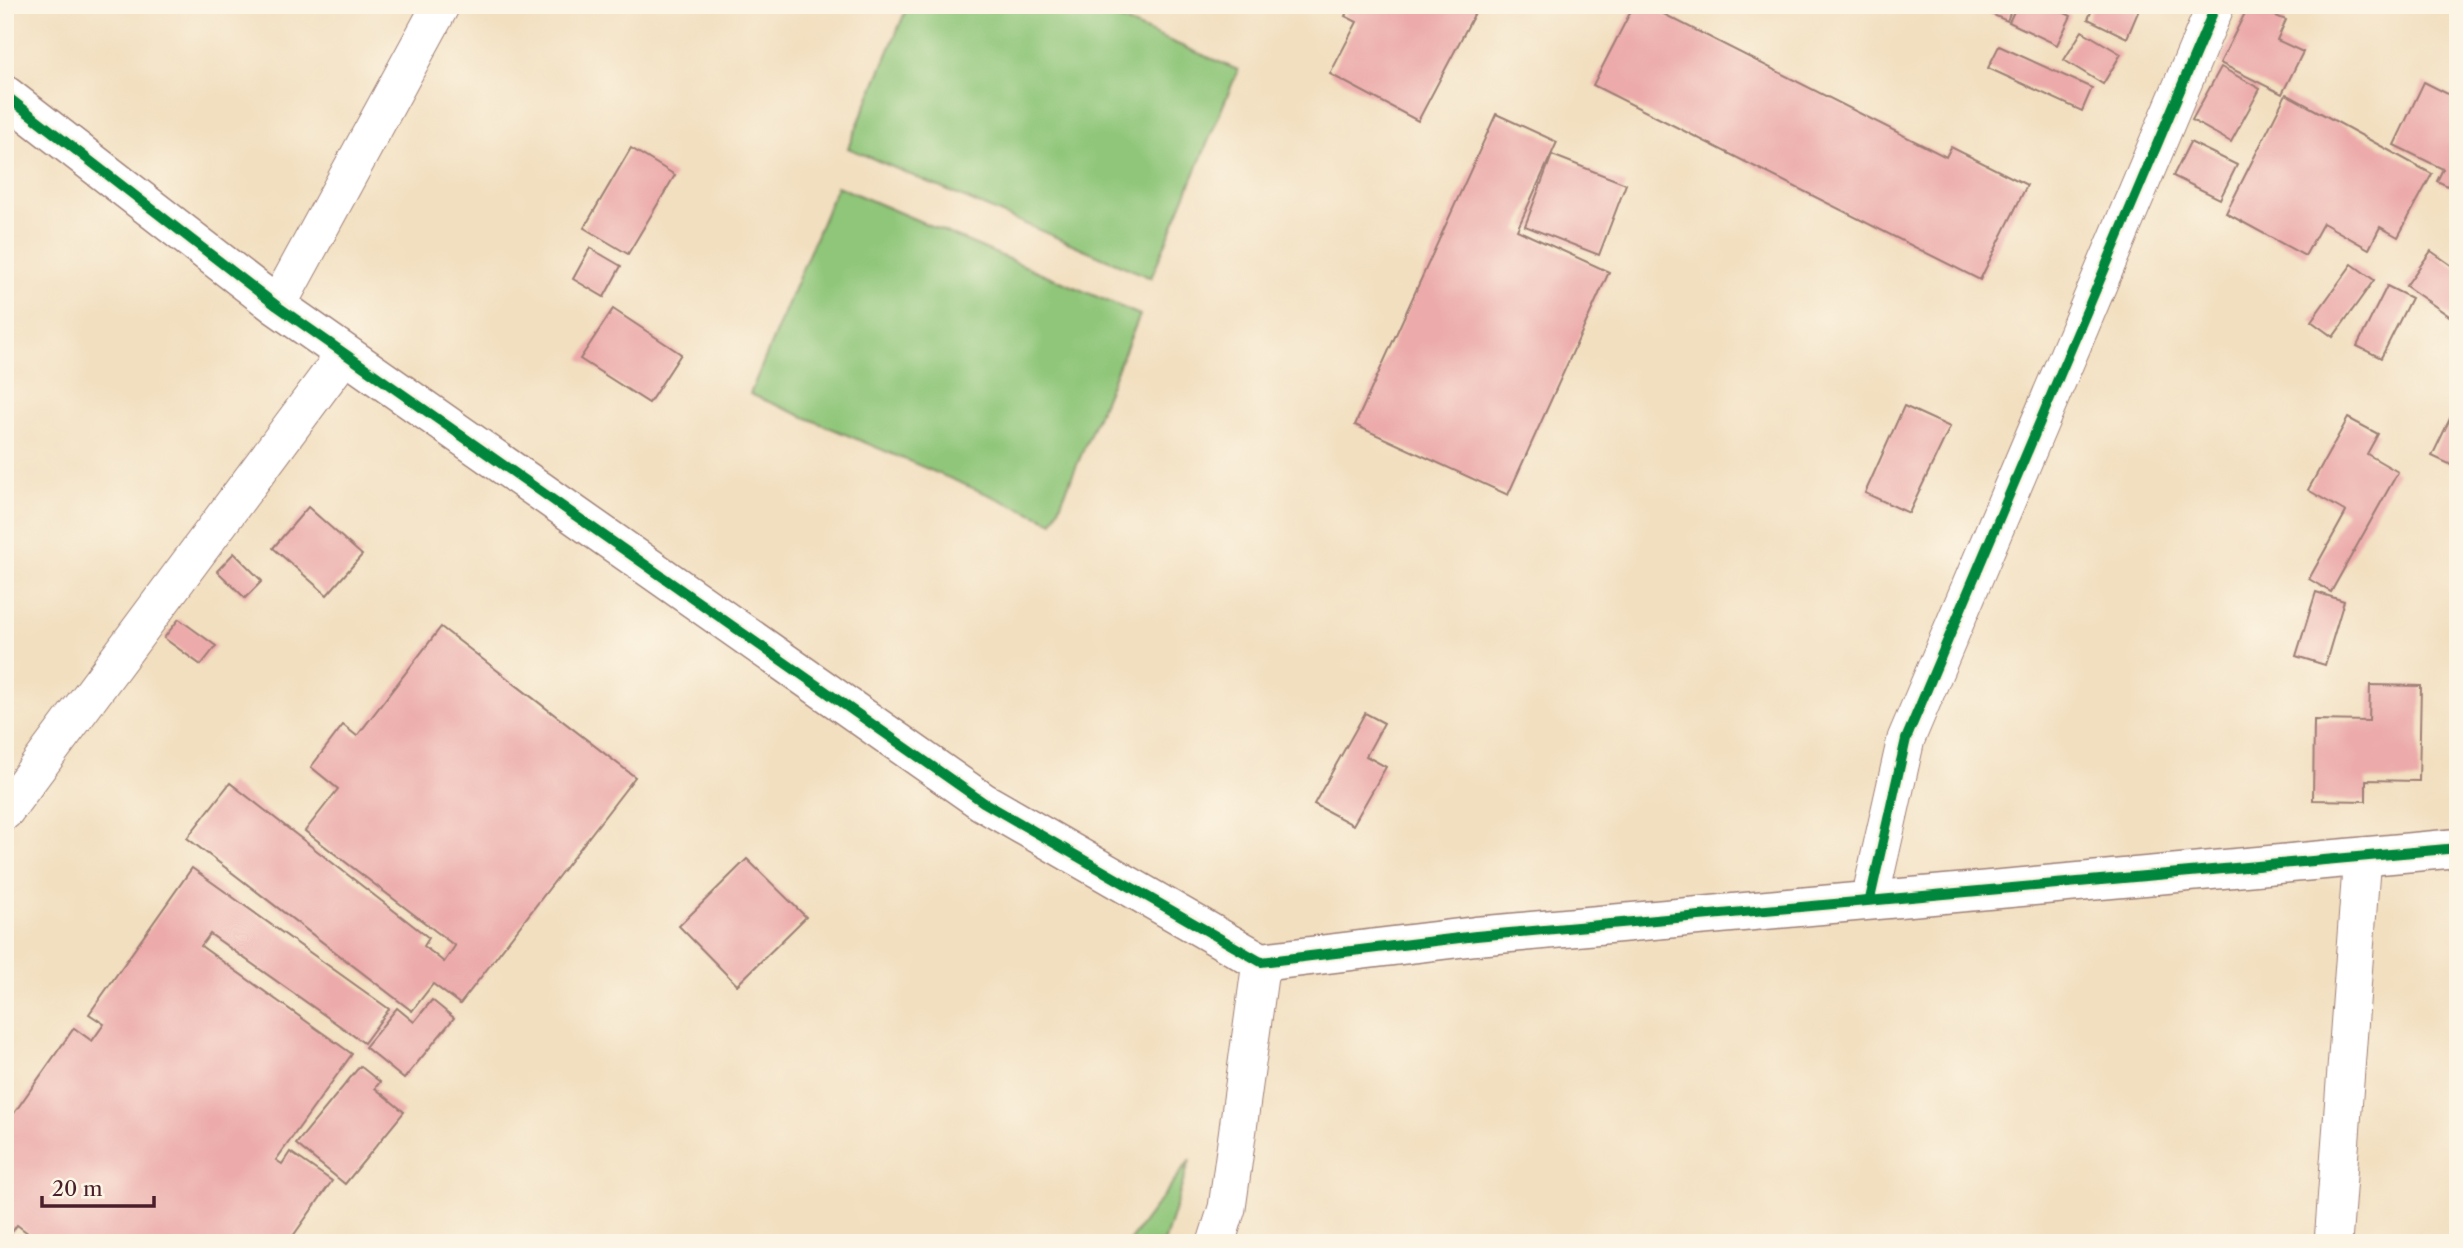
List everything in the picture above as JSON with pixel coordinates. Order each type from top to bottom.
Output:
[{"type":"street","points":[[276,306],[442,5]]},
{"type":"street","points":[[1870,899],[1906,739],[2216,5]]},
{"type":"street","points":[[5,95],[276,306],[984,802],[1261,962],[1476,936],[2458,848]]},
{"type":"street","points":[[5,811],[345,355]]},
{"type":"street","points":[[2333,1243],[2362,856]]},
{"type":"street","points":[[1216,1243],[1227,1209],[1261,962]]},
{"type":"green space","points":[[908,5],[1086,5],[1238,70],[1151,278],[848,148]]},
{"type":"green space","points":[[837,186],[1140,315],[1053,522],[750,394]]},
{"type":"green space","points":[[1190,1160],[1164,1243],[1128,1243]]},
{"type":"building","points":[[1350,5],[1479,5],[1418,121],[1330,74],[1357,22],[1345,16]]},
{"type":"building","points":[[1634,5],[1646,5],[1946,157],[1951,147],[2027,185],[1980,280],[1593,85]]},
{"type":"building","points":[[1984,5],[2013,5],[2007,21],[1982,10]]},
{"type":"building","points":[[2017,5],[2049,5],[2071,16],[2057,45],[2009,22]]},
{"type":"building","points":[[2094,5],[2141,5],[2127,38],[2088,19]]},
{"type":"building","points":[[2249,5],[2286,20],[2277,40],[2303,52],[2282,94],[2220,63]]},
{"type":"building","points":[[2082,31],[2121,54],[2103,84],[2064,60]]},
{"type":"building","points":[[1999,46],[2092,88],[2082,111],[1988,68]]},
{"type":"building","points":[[2221,67],[2260,89],[2231,142],[2192,120]]},
{"type":"building","points":[[2424,82],[2458,99],[2458,191],[2437,181],[2443,169],[2394,145]]},
{"type":"building","points":[[2286,94],[2432,174],[2398,237],[2380,227],[2369,249],[2323,223],[2305,256],[2226,213]]},
{"type":"building","points":[[1496,114],[1557,142],[1517,230],[1609,272],[1508,495],[1355,425]]},
{"type":"building","points":[[2190,142],[2237,165],[2220,199],[2173,176]]},
{"type":"building","points":[[631,148],[675,175],[628,254],[584,228]]},
{"type":"building","points":[[1552,155],[1626,184],[1599,255],[1525,226]]},
{"type":"building","points":[[590,248],[621,266],[604,297],[573,279]]},
{"type":"building","points":[[2431,251],[2458,270],[2458,322],[2406,286]]},
{"type":"building","points":[[2352,264],[2374,280],[2333,337],[2311,321]]},
{"type":"building","points":[[2387,286],[2411,298],[2381,358],[2357,346]]},
{"type":"building","points":[[613,309],[681,354],[649,403],[580,359]]},
{"type":"building","points":[[2458,402],[2458,468],[2432,456]]},
{"type":"building","points":[[1904,406],[1950,427],[1909,513],[1865,493]]},
{"type":"building","points":[[2348,418],[2378,434],[2367,454],[2398,472],[2331,592],[2309,579],[2346,512],[2308,490]]},
{"type":"building","points":[[308,507],[362,555],[327,595],[273,548]]},
{"type":"building","points":[[234,553],[262,581],[245,598],[217,571]]},
{"type":"building","points":[[2316,592],[2344,601],[2325,665],[2296,656]]},
{"type":"building","points":[[179,619],[216,646],[201,665],[164,638]]},
{"type":"building","points":[[441,627],[635,777],[460,1004],[433,984],[412,1011],[187,838],[230,783],[429,938],[424,946],[444,962],[455,946],[305,831],[338,789],[311,767],[343,725],[357,736]]},
{"type":"building","points":[[2370,685],[2421,686],[2419,781],[2366,780],[2366,801],[2313,800],[2314,720],[2369,721]]},
{"type":"building","points":[[1365,713],[1384,723],[1366,756],[1386,767],[1353,825],[1314,804]]},
{"type":"building","points":[[747,859],[806,917],[737,985],[679,926]]},
{"type":"building","points":[[192,868],[389,1009],[364,1043],[210,934],[201,946],[352,1054],[276,1160],[282,1164],[290,1152],[332,1181],[288,1243],[41,1243],[17,1225],[5,1242],[5,1126],[74,1028],[92,1041],[104,1024],[89,1014]]},
{"type":"building","points":[[432,1000],[454,1018],[404,1079],[365,1047],[397,1008],[414,1022]]},
{"type":"building","points":[[360,1066],[380,1082],[375,1088],[404,1112],[345,1184],[296,1144]]},
{"type":"cycle path","points":[[1870,899],[1906,739],[2216,5]]},
{"type":"cycle path","points":[[5,95],[277,306],[983,802],[1261,962],[1476,936],[2458,848]]}]
